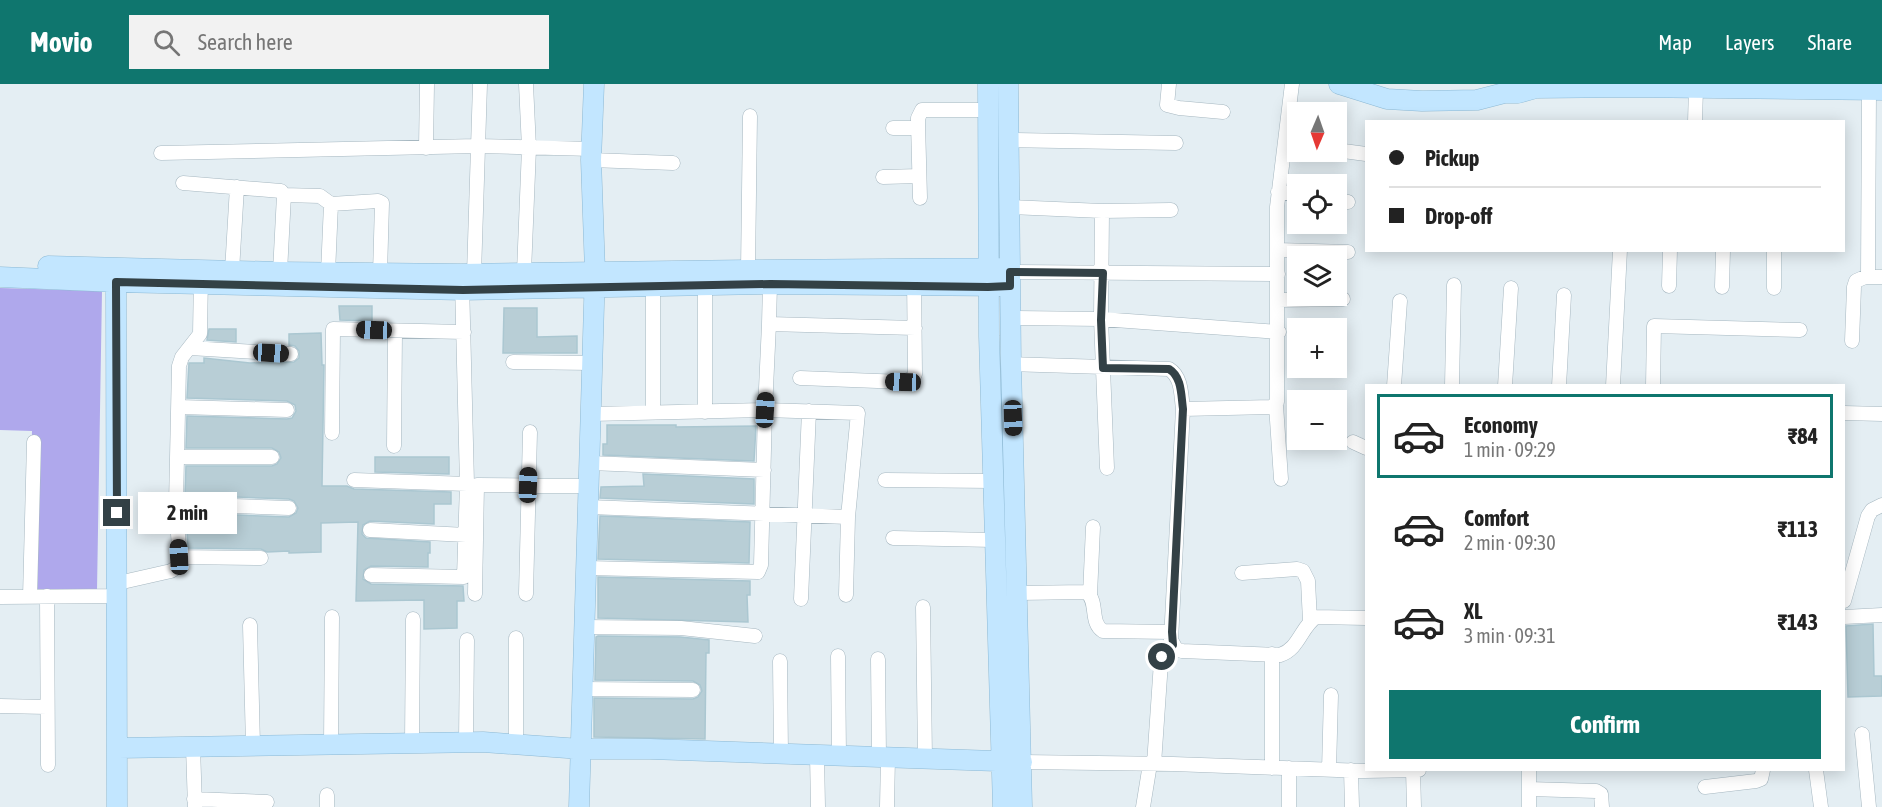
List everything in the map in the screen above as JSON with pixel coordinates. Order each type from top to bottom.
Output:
[{"type":"street","points":[[426,148],[427,84]]},
{"type":"street","points":[[371,575],[464,577],[467,484],[464,333],[480,84]]},
{"type":"street","points":[[524,272],[529,148],[526,84]]},
{"type":"street","points":[[579,807],[595,279],[592,155],[594,84]]},
{"type":"street","points":[[988,84],[988,278],[1003,807]]},
{"type":"street","points":[[1008,84],[1011,364],[1022,807]]},
{"type":"street","points":[[1169,84],[1167,105],[1223,112]]},
{"type":"street","points":[[1292,84],[1292,102]]},
{"type":"street","points":[[1339,84],[1387,99],[1477,100],[1517,88],[1779,86],[1875,90],[1875,179],[1868,277]]},
{"type":"street","points":[[1695,120],[1696,88]]},
{"type":"street","points":[[920,198],[918,117],[922,110],[988,110]]},
{"type":"street","points":[[748,270],[750,116]]},
{"type":"street","points":[[893,128],[918,128]]},
{"type":"street","points":[[1009,140],[1176,143]]},
{"type":"street","points":[[161,153],[477,146],[529,148],[673,163]]},
{"type":"street","points":[[1347,151],[1365,154]]},
{"type":"street","points":[[1281,479],[1276,405],[1279,395],[1278,192],[1287,159]]},
{"type":"street","points":[[883,177],[920,176]]},
{"type":"street","points":[[183,183],[281,191],[284,195],[320,196],[331,204],[378,201],[382,203],[380,274]]},
{"type":"street","points":[[232,271],[237,187]]},
{"type":"street","points":[[1278,192],[1287,193]]},
{"type":"street","points":[[280,272],[284,195]]},
{"type":"street","points":[[328,273],[331,204]]},
{"type":"street","points":[[1009,207],[1102,211],[1171,210]]},
{"type":"street","points":[[1102,211],[1101,320],[1107,468]]},
{"type":"street","points":[[1277,250],[1348,252]]},
{"type":"street","points":[[1613,384],[1620,252]]},
{"type":"street","points":[[1669,286],[1670,252]]},
{"type":"street","points":[[1722,287],[1723,252]]},
{"type":"street","points":[[1774,252],[1774,288]]},
{"type":"street","points":[[0,264],[201,277],[595,279],[748,270],[914,278]]},
{"type":"street","points":[[0,277],[116,282],[201,277],[232,271],[380,274],[466,279],[524,272],[653,286],[1103,273],[1278,274]]},
{"type":"street","points":[[1852,341],[1854,287],[1860,278],[1882,276]]},
{"type":"street","points":[[0,597],[47,596],[118,589],[177,567],[179,557],[176,504],[179,366],[182,357],[200,334],[201,277]]},
{"type":"street","points":[[800,378],[909,381],[914,378],[914,278]]},
{"type":"street","points":[[116,282],[119,748],[117,807]]},
{"type":"street","points":[[587,568],[758,572],[761,565],[764,514],[770,284]]},
{"type":"street","points":[[705,285],[705,412]]},
{"type":"street","points":[[1452,384],[1454,285]]},
{"type":"street","points":[[653,286],[653,412]]},
{"type":"street","points":[[1505,384],[1511,288]]},
{"type":"street","points":[[1559,384],[1564,296]]},
{"type":"street","points":[[1278,300],[1287,300]]},
{"type":"street","points":[[1394,384],[1400,301]]},
{"type":"street","points":[[1011,318],[1101,320],[1279,332]]},
{"type":"street","points":[[769,324],[915,328]]},
{"type":"street","points":[[1653,384],[1654,326],[1800,330]]},
{"type":"street","points":[[332,433],[333,329],[464,333]]},
{"type":"street","points":[[394,446],[395,331]]},
{"type":"street","points":[[190,348],[291,354]]},
{"type":"street","points":[[513,362],[592,363]]},
{"type":"street","points":[[1011,364],[1169,369],[1176,373],[1183,409],[1172,639],[1176,649],[1280,655],[1291,650],[1310,621],[1322,616],[1365,618]]},
{"type":"street","points":[[1183,409],[1272,407],[1276,405]]},
{"type":"street","points":[[179,407],[287,410]]},
{"type":"street","points":[[591,414],[765,410],[858,413],[848,517],[846,596]]},
{"type":"street","points":[[801,599],[809,411]]},
{"type":"street","points":[[1845,413],[1882,414]]},
{"type":"street","points":[[526,594],[530,432]]},
{"type":"street","points":[[30,597],[34,442]]},
{"type":"street","points":[[177,457],[272,457]]},
{"type":"street","points":[[590,463],[764,470]]},
{"type":"street","points":[[354,480],[467,484]]},
{"type":"street","points":[[885,480],[993,481]]},
{"type":"street","points":[[475,594],[477,486],[589,486]]},
{"type":"street","points":[[176,504],[289,508]]},
{"type":"street","points":[[1845,597],[1868,516],[1872,510],[1882,505]]},
{"type":"street","points":[[589,507],[848,517]]},
{"type":"street","points":[[1093,527],[1090,595],[1096,624],[1103,631],[1172,639]]},
{"type":"street","points":[[370,530],[466,535]]},
{"type":"street","points":[[893,538],[994,540]]},
{"type":"street","points":[[179,557],[261,558]]},
{"type":"street","points":[[1242,573],[1297,569],[1303,571],[1308,581],[1310,621]]},
{"type":"street","points":[[1017,593],[1082,591],[1090,595]]},
{"type":"street","points":[[47,596],[48,765]]},
{"type":"street","points":[[923,607],[925,759]]},
{"type":"street","points":[[1845,617],[1882,615]]},
{"type":"street","points":[[331,744],[332,617]]},
{"type":"street","points":[[412,743],[413,619]]},
{"type":"street","points":[[250,625],[253,746]]},
{"type":"street","points":[[585,627],[681,628],[755,636]]},
{"type":"street","points":[[516,638],[516,744]]},
{"type":"street","points":[[1143,807],[1152,764],[1161,662],[1172,639]]},
{"type":"street","points":[[466,742],[467,640]]},
{"type":"street","points":[[1272,654],[1272,768]]},
{"type":"street","points":[[838,656],[840,756]]},
{"type":"street","points":[[878,659],[887,807]]},
{"type":"street","points":[[780,661],[781,754]]},
{"type":"street","points":[[583,689],[693,690]]},
{"type":"street","points":[[1329,770],[1331,695]]},
{"type":"street","points":[[0,706],[47,707]]},
{"type":"street","points":[[1862,734],[1869,807]]},
{"type":"street","points":[[119,748],[466,742],[580,749],[650,749],[1022,762],[1365,770]]},
{"type":"street","points":[[193,747],[195,803],[267,802]]},
{"type":"street","points":[[817,755],[818,807]]},
{"type":"street","points":[[1289,768],[1289,807]]},
{"type":"street","points":[[1351,770],[1352,807]]},
{"type":"street","points":[[1413,771],[1414,807]]},
{"type":"street","points":[[1529,771],[1529,807]]},
{"type":"street","points":[[1705,787],[1756,781],[1761,779],[1763,771]]},
{"type":"street","points":[[1816,771],[1821,807]]},
{"type":"street","points":[[1529,789],[1591,789],[1601,794],[1602,807]]},
{"type":"shaded area","points":[[0,288],[102,291],[97,590],[28,589],[32,431],[0,430]]},
{"type":"building","points":[[339,306],[372,306],[372,321],[340,320]]},
{"type":"building","points":[[504,308],[537,308],[537,337],[577,336],[577,353],[503,353]]},
{"type":"building","points":[[209,329],[236,329],[236,342],[207,340]]},
{"type":"building","points":[[321,333],[322,365],[324,365],[322,486],[451,492],[451,504],[434,504],[434,524],[370,521],[363,525],[362,534],[366,538],[430,542],[430,553],[428,553],[428,567],[371,566],[364,570],[363,579],[371,584],[463,586],[464,601],[457,601],[457,628],[424,629],[424,600],[356,601],[358,522],[321,523],[321,552],[289,553],[289,551],[267,552],[261,549],[188,548],[186,513],[289,517],[296,513],[298,508],[294,501],[289,499],[185,495],[186,466],[272,466],[277,464],[281,458],[279,452],[272,448],[186,448],[187,416],[287,419],[292,418],[296,411],[295,405],[287,401],[187,398],[189,363],[204,363],[204,358],[250,363],[294,362],[299,358],[299,351],[295,346],[289,345],[289,334]]},
{"type":"building","points":[[607,425],[756,426],[754,461],[603,455],[603,444],[607,444]]},
{"type":"building","points":[[375,457],[449,457],[449,474],[375,472]]},
{"type":"building","points":[[643,474],[754,479],[754,504],[600,498],[601,487],[644,486]]},
{"type":"building","points":[[600,516],[750,522],[749,563],[598,559]]},
{"type":"building","points":[[598,577],[750,581],[750,595],[747,595],[748,622],[598,618]]},
{"type":"building","points":[[1873,624],[1874,676],[1882,676],[1882,696],[1848,697],[1846,626]]},
{"type":"building","points":[[596,637],[680,637],[709,640],[709,653],[706,653],[705,739],[594,737],[594,698],[693,699],[698,697],[702,691],[700,685],[693,681],[595,680]]},
{"type":"route","points":[[117,513],[116,282],[463,290],[770,284],[988,287],[1010,286],[1010,272],[1103,273],[1101,320],[1103,368],[1169,369],[1176,373],[1183,409],[1171,640],[1173,645],[1162,657]]}]
